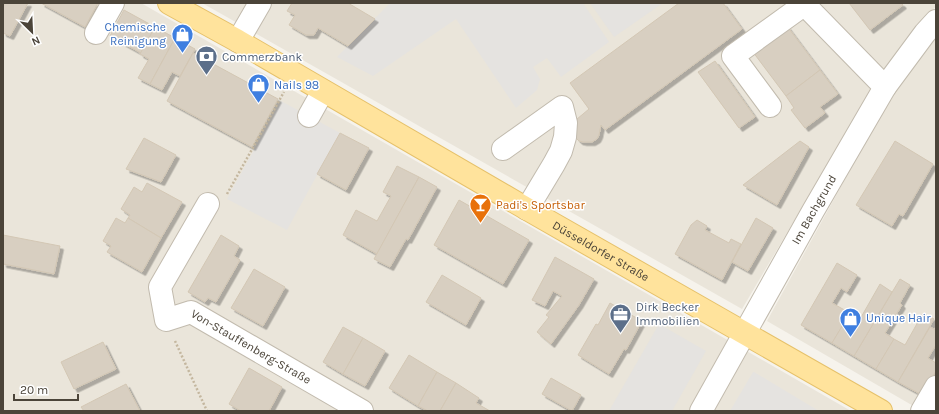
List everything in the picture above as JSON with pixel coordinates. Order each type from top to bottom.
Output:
[{"type":"main road","name":"Düsseldorfer Straße","points":[[169,3],[238,41],[527,209],[881,411]]},
{"type":"street","points":[[96,33],[113,3]]},
{"type":"street","points":[[238,41],[260,3]]},
{"type":"street","points":[[770,106],[734,56],[804,4],[885,87]]},
{"type":"street","name":"Im Bachgrund","points":[[701,411],[813,210],[885,87],[925,33],[936,21]]},
{"type":"street","points":[[309,116],[323,91]]},
{"type":"street","points":[[503,149],[562,107],[566,123],[566,137],[554,164],[527,209]]},
{"type":"street","points":[[166,320],[160,287],[208,204]]},
{"type":"street","name":"Von-Stauffenberg-Straße","points":[[166,320],[191,312],[362,411]]},
{"type":"street","points":[[922,411],[936,387]]},
{"type":"path","points":[[208,204],[219,208],[294,74]]},
{"type":"path","points":[[166,320],[207,411]]},
{"type":"shaded area","points":[[3,3],[141,3],[851,411],[3,411]]},
{"type":"shaded area","points":[[202,3],[936,3],[936,6],[876,82],[742,309]]},
{"type":"shaded area","points":[[390,3],[583,3],[609,42],[561,77],[547,58],[533,67],[540,79],[537,90],[516,108],[456,19],[373,76],[337,57]]},
{"type":"shaded area","points":[[590,3],[663,3],[614,37]]},
{"type":"shaded area","points":[[936,36],[936,411],[922,411],[767,321],[893,92]]},
{"type":"shaded area","points":[[281,101],[340,133],[287,230],[227,199]]},
{"type":"shaded area","points":[[659,324],[706,351],[672,411],[609,411]]},
{"type":"shaded area","points":[[754,372],[819,411],[730,411]]},
{"type":"building","points":[[5,3],[28,3],[10,36],[3,33],[3,7]]},
{"type":"building","points":[[41,3],[98,3],[85,27]]},
{"type":"building","points":[[292,3],[348,3],[375,19],[348,46],[318,28],[314,35],[306,35],[289,25],[295,15],[287,11]]},
{"type":"building","points":[[679,3],[723,3],[742,29],[605,130],[601,125],[597,139],[592,142],[579,141],[576,138],[574,124],[577,119],[589,109],[570,83]]},
{"type":"building","points":[[849,3],[901,3],[903,5],[870,30]]},
{"type":"building","points":[[124,10],[155,27],[141,53],[110,36]]},
{"type":"building","points":[[787,26],[820,70],[786,96],[753,52]]},
{"type":"building","points":[[155,27],[175,38],[150,84],[138,78],[149,59],[140,54]]},
{"type":"building","points":[[175,38],[195,49],[180,76],[172,72],[162,90],[150,84]]},
{"type":"building","points":[[193,53],[278,99],[252,147],[167,101]]},
{"type":"building","points":[[715,61],[755,117],[739,128],[698,72]]},
{"type":"building","points":[[820,70],[838,94],[820,107],[825,113],[805,128],[791,110],[794,108],[786,96]]},
{"type":"building","points":[[340,133],[369,148],[346,190],[317,174]]},
{"type":"building","points":[[144,138],[176,155],[161,182],[126,169]]},
{"type":"building","points":[[800,141],[809,147],[777,205],[743,185]]},
{"type":"building","points":[[895,141],[933,164],[903,216],[899,214],[892,226],[856,205]]},
{"type":"building","points":[[397,166],[419,177],[377,254],[343,235],[356,210],[377,221],[391,196],[383,192]]},
{"type":"building","points":[[419,177],[437,187],[408,240],[406,239],[390,267],[374,259]]},
{"type":"building","points":[[147,183],[182,202],[161,238],[128,218],[130,215],[121,209],[134,187],[142,192]]},
{"type":"building","points":[[459,200],[529,240],[503,284],[434,245]]},
{"type":"building","points":[[116,218],[125,223],[128,218],[161,238],[142,272],[107,252],[111,246],[103,241]]},
{"type":"building","points":[[756,218],[773,228],[748,271],[732,262]]},
{"type":"building","points":[[697,220],[707,226],[705,230],[729,243],[731,239],[741,244],[722,280],[675,254],[691,225]]},
{"type":"building","points":[[3,235],[60,246],[54,274],[3,264]]},
{"type":"building","points":[[221,235],[239,246],[234,256],[240,260],[216,302],[208,298],[205,302],[188,292]]},
{"type":"building","points":[[555,257],[594,279],[579,305],[551,344],[537,332],[549,317],[546,315],[562,296],[553,291],[545,306],[532,300]]},
{"type":"building","points":[[837,263],[857,275],[847,292],[841,288],[832,303],[850,313],[832,343],[801,325]]},
{"type":"building","points":[[254,269],[285,287],[263,326],[231,308]]},
{"type":"building","points":[[442,275],[481,298],[466,325],[426,302]]},
{"type":"building","points":[[900,279],[910,285],[900,303],[902,305],[885,333],[894,339],[876,369],[854,356]]},
{"type":"building","points":[[880,284],[892,292],[854,356],[832,343],[850,313],[860,319]]},
{"type":"building","points":[[610,303],[642,321],[626,350],[624,349],[609,374],[578,355],[596,324],[598,325]]},
{"type":"building","points":[[923,313],[934,319],[898,382],[876,369],[894,339],[905,345]]},
{"type":"building","points":[[343,327],[363,338],[343,374],[323,362]]},
{"type":"building","points":[[930,327],[936,330],[936,345],[928,358],[936,363],[936,371],[922,395],[898,382]]},
{"type":"building","points":[[363,338],[385,351],[365,386],[343,374]]},
{"type":"building","points":[[103,342],[116,369],[74,389],[61,362]]},
{"type":"building","points":[[409,355],[437,372],[418,406],[389,388]]},
{"type":"building","points":[[249,368],[282,387],[269,411],[241,411],[229,404]]},
{"type":"building","points":[[437,372],[456,383],[440,411],[428,411],[418,406]]},
{"type":"building","points":[[551,378],[581,395],[572,411],[542,394]]},
{"type":"building","points":[[456,383],[479,398],[476,403],[490,411],[440,411]]},
{"type":"building","points":[[126,384],[140,411],[84,411],[81,407]]},
{"type":"place","name":"Chemische Reinigung","points":[[182,54]]},
{"type":"place","name":"Commerzbank","points":[[207,76]]},
{"type":"place","name":"Nails 98","points":[[258,104]]},
{"type":"place","name":"Padi's Sportsbar","points":[[480,224]]},
{"type":"place","name":"Dirk Becker Immobilien","points":[[621,334]]},
{"type":"place","name":"Unique Hair","points":[[851,338]]}]
